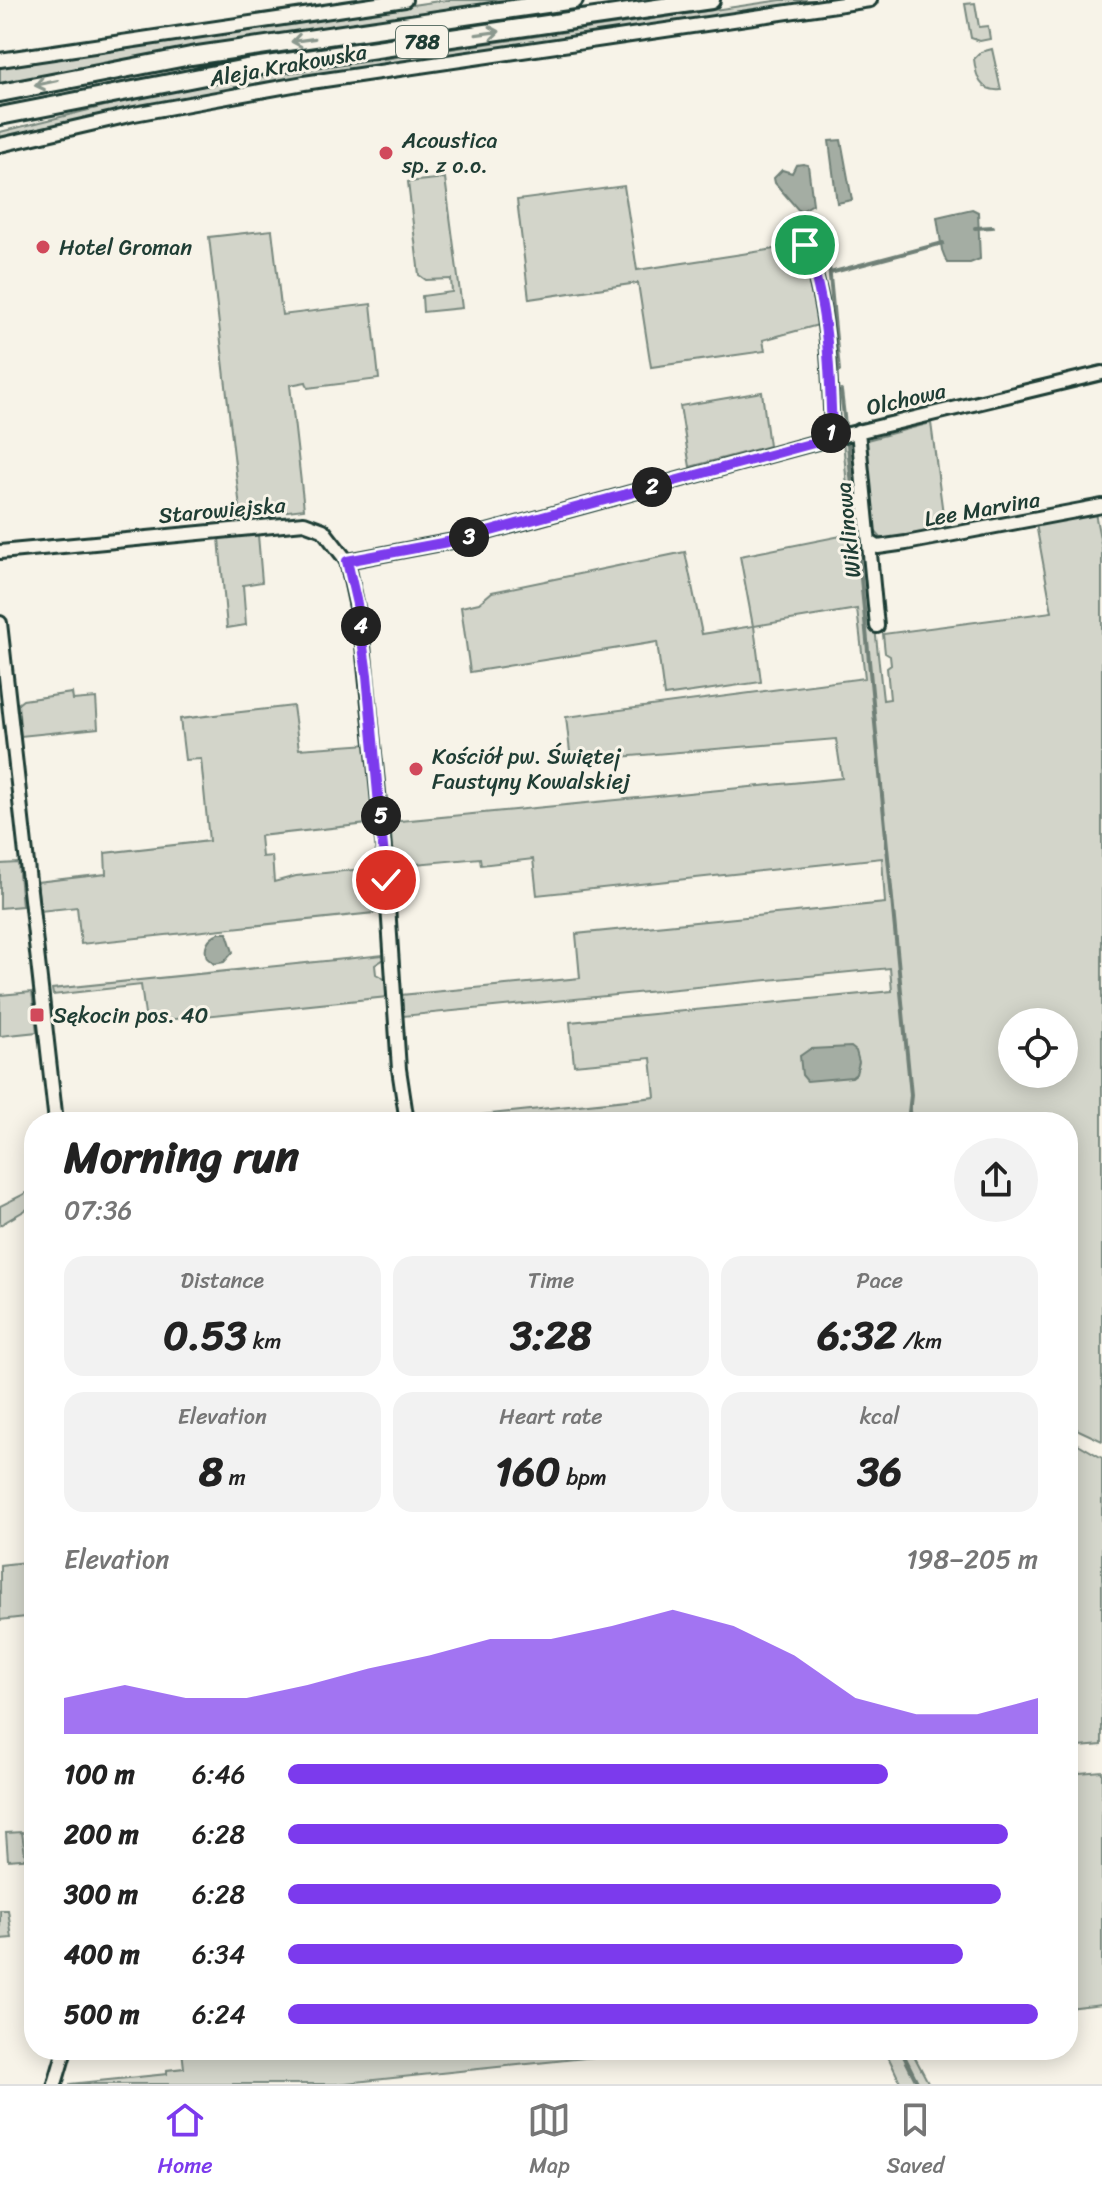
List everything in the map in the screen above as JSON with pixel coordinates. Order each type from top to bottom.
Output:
[{"type":"main road","name":"Aleja Krakowska","points":[[0,93],[191,56],[574,0]]},
{"type":"main road","name":"Aleja Krakowska","points":[[0,116],[246,68],[711,0]]},
{"type":"street","points":[[0,60],[405,0]]},
{"type":"street","name":"Aleja Krakowska","points":[[0,145],[134,114],[304,83],[870,0]]},
{"type":"street","points":[[805,245],[816,273],[822,309],[832,438]]},
{"type":"street","name":"Olchowa","points":[[347,561],[458,540],[858,431],[1102,373]]},
{"type":"street","name":"Wiklinowa","points":[[858,431],[877,626]]},
{"type":"street","name":"Lee Marvina","points":[[870,542],[878,547],[896,545],[1102,506]]},
{"type":"street","name":"Starowiejska","points":[[0,552],[304,523],[327,533],[347,561],[361,626],[374,736],[398,1067],[405,1112]]},
{"type":"street","points":[[0,623],[55,1112]]},
{"type":"street","points":[[55,2084],[62,2060]]},
{"type":"shaded area","points":[[446,0],[523,0],[192,49],[0,84],[0,66]]},
{"type":"shaded area","points":[[781,0],[821,0],[303,78],[135,107],[0,139],[0,132],[133,99],[208,85]]},
{"type":"shaded area","points":[[975,3],[979,27],[988,26],[990,39],[980,41],[971,38],[965,4]]},
{"type":"shaded area","points":[[992,49],[1001,90],[988,89],[980,82],[976,72],[974,59],[981,52]]},
{"type":"shaded area","points":[[841,140],[852,200],[837,203],[829,141]]},
{"type":"shaded area","points":[[796,165],[808,165],[813,204],[800,212],[774,178],[782,170],[792,173]]},
{"type":"shaded area","points":[[445,178],[462,308],[423,312],[422,296],[452,292],[451,279],[426,280],[419,275],[408,182]]},
{"type":"shaded area","points":[[624,186],[637,270],[801,245],[818,325],[763,340],[765,351],[651,367],[638,283],[529,299],[517,200]]},
{"type":"shaded area","points":[[972,209],[978,212],[980,259],[970,263],[947,263],[937,217]]},
{"type":"shaded area","points":[[272,230],[282,315],[371,304],[379,379],[308,388],[306,382],[290,385],[304,509],[241,517],[209,237]]},
{"type":"shaded area","points":[[762,392],[769,446],[690,467],[680,406]]},
{"type":"shaded area","points":[[931,423],[945,529],[956,530],[882,539],[873,529],[863,441]]},
{"type":"shaded area","points":[[851,439],[855,445],[883,700],[890,699],[887,668],[891,665],[890,656],[885,653],[883,634],[1052,612],[1036,524],[1095,513],[1102,548],[1102,1441],[1078,1430],[1078,1112],[510,1112],[655,1097],[651,1058],[574,1065],[570,1022],[892,991],[890,968],[403,1016],[401,995],[580,978],[576,934],[885,903],[882,858],[537,895],[533,859],[481,865],[480,858],[394,866],[390,822],[842,778],[836,739],[571,761],[566,717],[865,678],[857,609],[754,626],[761,682],[664,696],[657,642],[470,672],[461,607],[479,603],[492,592],[685,552],[702,634],[753,626],[740,556],[851,534],[843,440]]},
{"type":"shaded area","points":[[258,535],[262,582],[243,585],[246,625],[227,628],[219,538]]},
{"type":"shaded area","points":[[72,693],[73,700],[96,698],[98,728],[21,736],[18,704],[23,700]]},
{"type":"shaded area","points":[[293,706],[299,749],[369,744],[376,823],[260,836],[262,857],[272,856],[274,882],[296,876],[372,868],[374,878],[381,879],[383,912],[81,944],[77,907],[40,911],[37,882],[106,874],[105,853],[209,841],[201,759],[185,760],[180,719]]},
{"type":"shaded area","points":[[18,863],[22,906],[0,908],[0,864]]},
{"type":"shaded area","points":[[219,933],[227,933],[233,952],[224,962],[214,964],[207,958],[206,946]]},
{"type":"shaded area","points":[[383,955],[384,959],[375,965],[376,974],[386,980],[387,997],[146,1022],[141,985],[53,995],[52,989]]},
{"type":"shaded area","points":[[32,992],[37,1032],[0,1036],[0,995]]},
{"type":"shaded area","points":[[851,1047],[856,1051],[859,1062],[852,1077],[807,1081],[802,1075],[800,1056],[810,1049]]},
{"type":"shaded area","points":[[24,1194],[24,1211],[0,1225],[0,1206]]},
{"type":"shaded area","points":[[1078,1444],[1102,1458],[1102,1745],[1078,1747]]},
{"type":"shaded area","points":[[24,1562],[24,1617],[0,1620],[0,1565]]},
{"type":"shaded area","points":[[1102,1771],[1102,2004],[1078,2007],[1078,1773]]},
{"type":"shaded area","points":[[22,1832],[24,1859],[8,1860],[6,1833]]},
{"type":"shaded area","points":[[0,1910],[8,1910],[12,1938],[0,1939]]},
{"type":"shaded area","points":[[183,2060],[565,2060],[336,2084],[69,2084],[167,2074],[167,2070],[184,2068]]},
{"type":"shaded area","points":[[890,2060],[916,2060],[929,2084],[901,2084]]},
{"type":"waterway","points":[[975,228],[993,227]]},
{"type":"waterway","points":[[830,273],[943,243]]},
{"type":"waterway","points":[[827,245],[839,371]]},
{"type":"waterway","points":[[841,391],[845,425]]},
{"type":"waterway","points":[[848,444],[911,1095],[909,1112]]},
{"type":"waterway","points":[[906,2060],[918,2084]]},
{"type":"place","name":"Acoustica sp. z o.o.","points":[[386,153]]},
{"type":"place","name":"Hotel Groman","points":[[43,247]]},
{"type":"place","name":"Kościół pw. Świętej Faustyny Kowalskiej","points":[[416,769]]},
{"type":"place","name":"Sękocin pos. 40","points":[[37,1015]]},
{"type":"route","points":[[386,880],[367,675],[361,626],[347,561],[458,540],[832,438],[822,309],[816,273],[805,245]]}]
